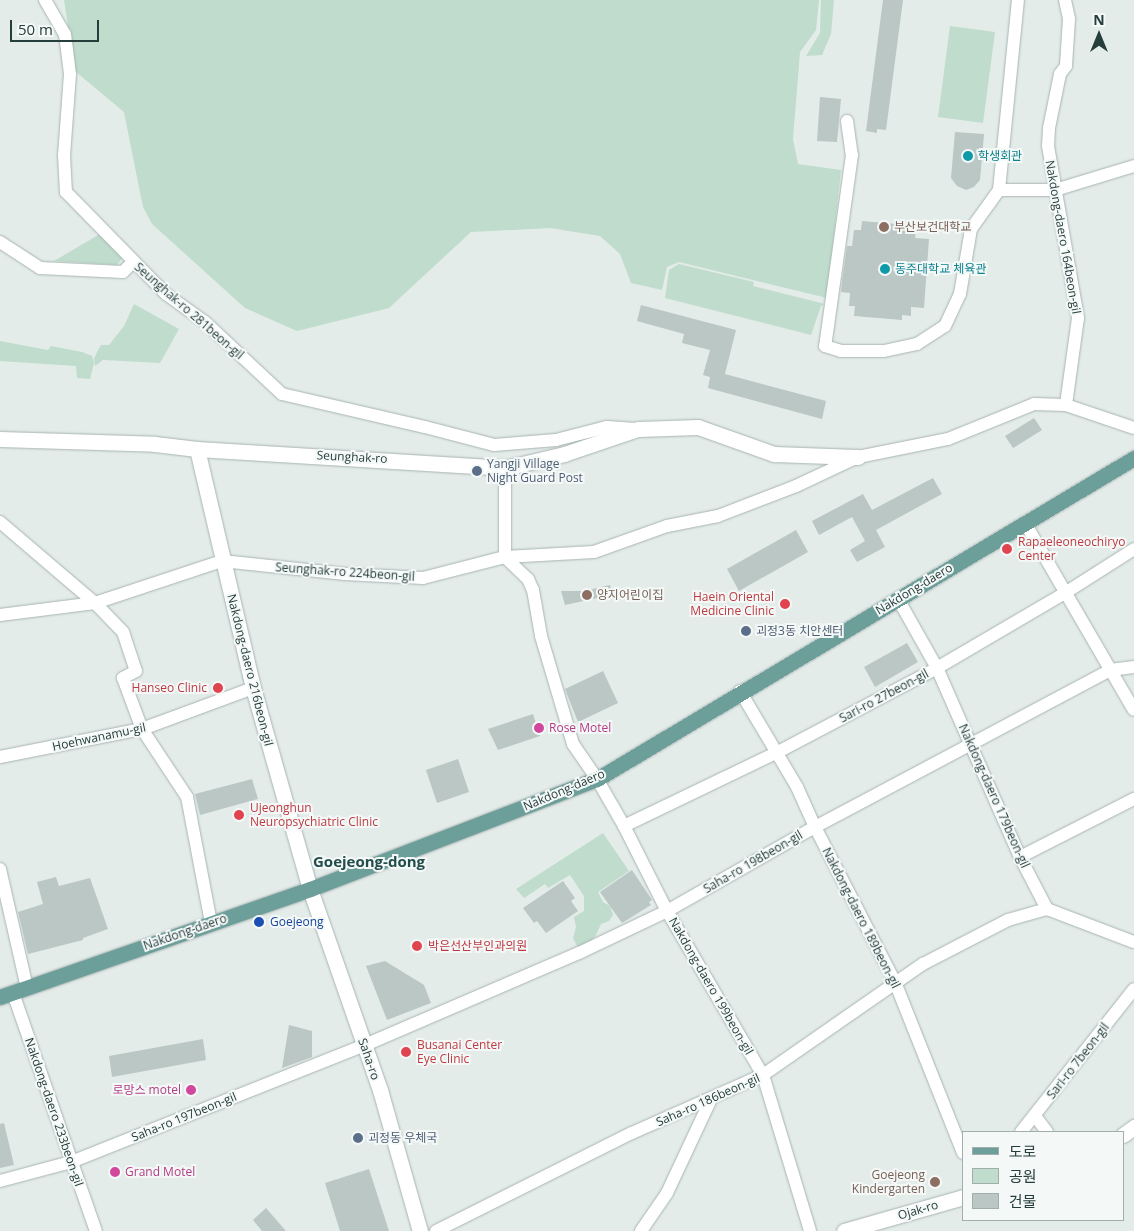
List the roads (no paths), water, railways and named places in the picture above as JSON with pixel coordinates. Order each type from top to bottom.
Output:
[{"type":"main road","name":"Nakdong-daero","points":[[13,993],[310,889],[597,779],[740,691],[1134,458]]},
{"type":"street","name":"Seunghak-ro 281beon-gil","points":[[45,0],[65,34],[70,74],[64,155],[66,192],[166,294],[206,322],[282,394],[494,445],[556,440],[607,427],[638,429]]},
{"type":"street","points":[[847,121],[852,156],[825,346],[841,351],[884,351],[917,344],[945,326],[960,294],[970,229],[999,190],[1018,0]]},
{"type":"street","name":"Nakdong-daero 164beon-gil","points":[[1065,0],[1069,19],[1066,66],[1060,74],[1049,128],[1048,146],[1078,318],[1066,405]]},
{"type":"street","points":[[999,190],[1055,190],[1134,166]]},
{"type":"street","points":[[0,242],[40,268],[123,272],[134,262]]},
{"type":"street","name":"Seunghak-ro 224beon-gil","points":[[0,615],[95,603],[222,561],[345,574],[423,578],[505,557],[594,552],[667,526],[718,516],[796,486],[858,457],[948,439],[1034,404],[1066,405]]},
{"type":"street","points":[[1066,405],[1134,428]]},
{"type":"street","name":"Seunghak-ro","points":[[0,439],[155,444],[197,449],[505,468],[564,454],[638,429],[698,427],[774,454],[858,457]]},
{"type":"street","name":"Nakdong-daero 216beon-gil","points":[[197,449],[253,688],[310,889]]},
{"type":"street","points":[[505,468],[505,557]]},
{"type":"street","points":[[0,522],[95,603],[123,632],[136,671],[123,678],[142,729],[187,797],[211,923]]},
{"type":"street","points":[[1025,523],[1134,710]]},
{"type":"street","name":"Sari-ro 27beon-gil","points":[[624,826],[778,752],[937,668],[1065,593],[1134,549]]},
{"type":"street","name":"Nakdong-daero 199beon-gil","points":[[505,557],[528,579],[533,590],[541,636],[573,744],[597,779],[624,826],[667,911],[763,1075],[810,1231]]},
{"type":"street","name":"Nakdong-daero 179beon-gil","points":[[898,599],[937,668],[1020,857],[1047,909]]},
{"type":"street","name":"Saha-ro 198beon-gil","points":[[364,1045],[579,954],[667,911],[815,827],[970,743],[1110,670],[1134,667]]},
{"type":"street","name":"Hoehwanamu-gil","points":[[0,757],[142,729],[253,688]]},
{"type":"street","name":"Nakdong-daero 189beon-gil","points":[[740,691],[778,752],[895,982],[962,1150]]},
{"type":"street","points":[[1020,857],[1134,799]]},
{"type":"street","name":"Nakdong-daero 233beon-gil","points":[[0,869],[13,993],[96,1231]]},
{"type":"street","name":"Saha-ro","points":[[310,889],[364,1045],[420,1231]]},
{"type":"street","points":[[1047,909],[1134,942]]},
{"type":"street","name":"Saha-ro 186beon-gil","points":[[436,1231],[632,1134],[710,1101],[763,1075],[895,982],[931,959],[1008,920],[1047,909]]},
{"type":"street","name":"Sari-ro 7beon-gil","points":[[1022,1131],[1134,989]]},
{"type":"street","name":"Saha-ro 197beon-gil","points":[[0,1181],[71,1162],[364,1045]]},
{"type":"street","points":[[640,1231],[667,1193],[710,1101]]},
{"type":"street","points":[[1035,1116],[1046,1131]]},
{"type":"street","name":"Ojak-ro","points":[[844,1231],[962,1197]]},
{"type":"place","name":"학생회관","points":[[968,156]]},
{"type":"place","name":"부산보건대학교","points":[[884,227]]},
{"type":"place","name":"동주대학교 체육관","points":[[885,269]]},
{"type":"place","name":"Yangji Village Night Guard Post","points":[[477,471]]},
{"type":"place","name":"Rapaeleoneochiryo Center","points":[[1007,549]]},
{"type":"place","name":"양지어린이집","points":[[587,595]]},
{"type":"place","name":"Haein Oriental Medicine Clinic","points":[[785,604]]},
{"type":"place","name":"괴정3동 치안센터","points":[[746,631]]},
{"type":"place","name":"Hanseo Clinic","points":[[218,688]]},
{"type":"place","name":"Rose Motel","points":[[539,728]]},
{"type":"place","name":"Ujeonghun Neuropsychiatric Clinic","points":[[239,815]]},
{"type":"place","name":"Goejeong","points":[[259,922]]},
{"type":"place","name":"박은선산부인과의원","points":[[417,946]]},
{"type":"place","name":"Busanai Center Eye Clinic","points":[[406,1052]]},
{"type":"place","name":"로망스 motel","points":[[191,1090]]},
{"type":"place","name":"괴정동 우체국","points":[[358,1138]]},
{"type":"place","name":"Grand Motel","points":[[115,1172]]},
{"type":"place","name":"Goejeong Kindergarten","points":[[935,1182]]},
{"type":"district","name":"Goejeong-dong","points":[[369,862]]}]
